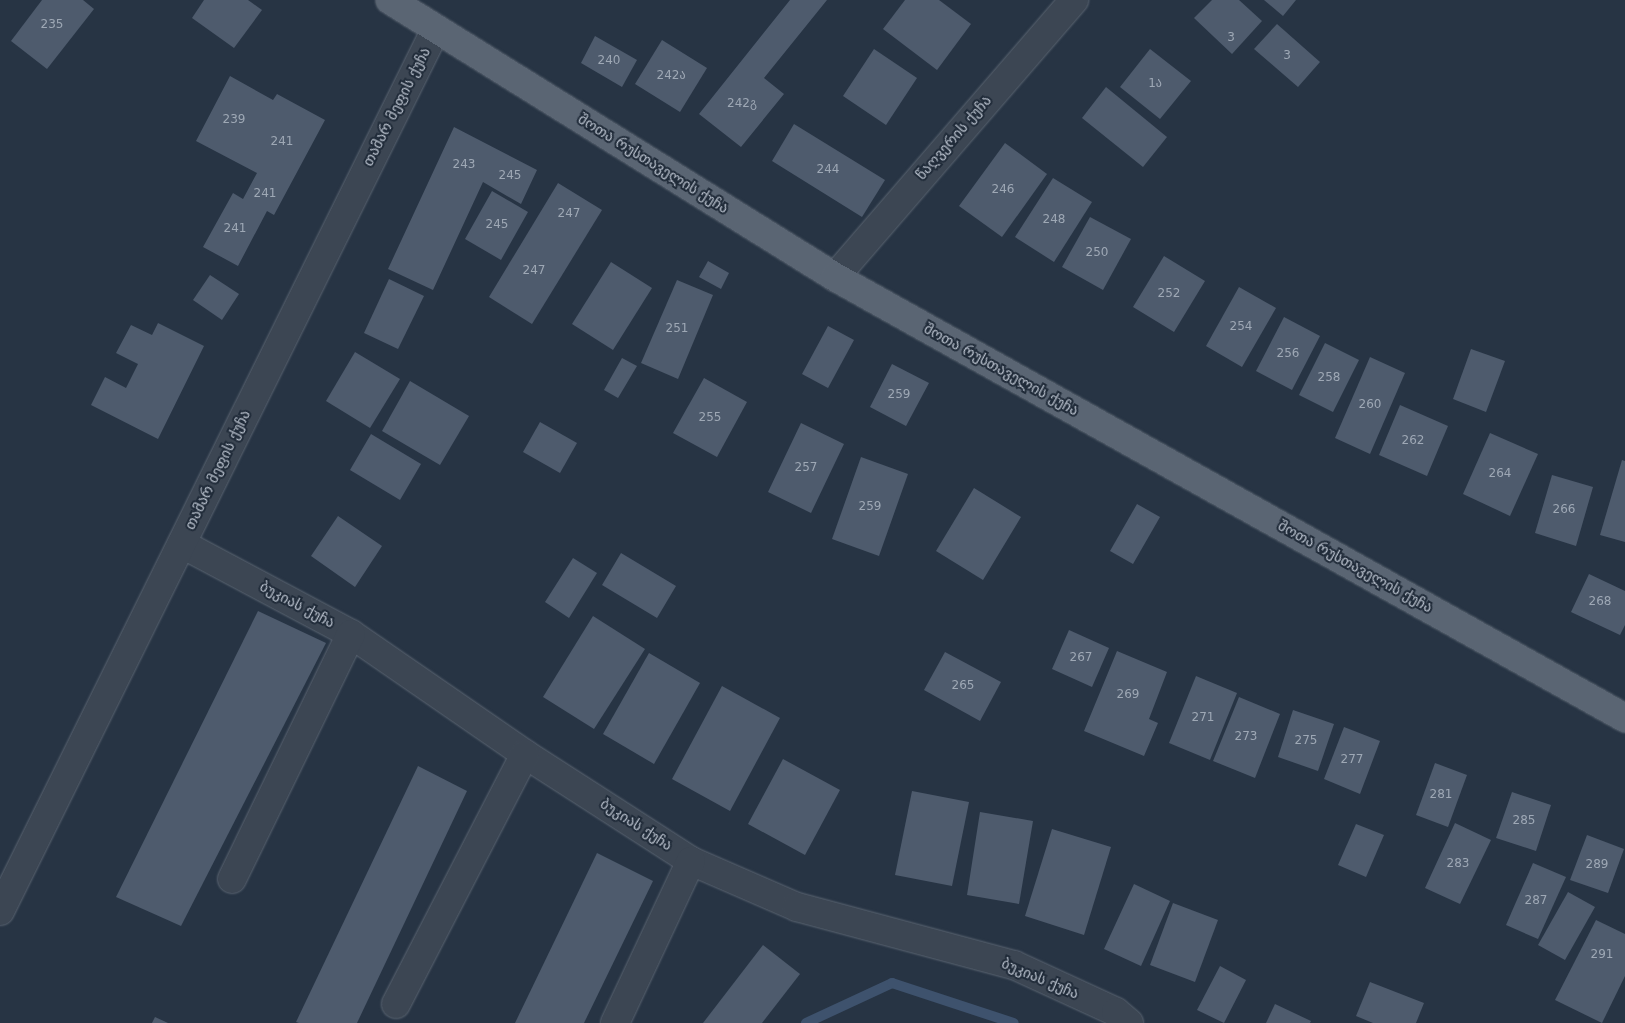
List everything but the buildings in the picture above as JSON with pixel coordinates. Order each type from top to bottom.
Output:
[{"type":"main road","name":"შოთა რუსთაველის ქუჩა","points":[[390,0],[835,277],[1625,718]]},
{"type":"street","name":"წაღვერის ქუჩა","points":[[835,277],[1074,0]]},
{"type":"street","name":"თამარ მეფის ქუჩა","points":[[0,911],[436,29]]},
{"type":"street","name":"ბუკიას ქუჩა","points":[[182,544],[351,634],[525,754],[691,861],[796,907],[1014,965],[1116,1012],[1129,1023]]},
{"type":"street","points":[[232,878],[351,634]]},
{"type":"street","points":[[396,1004],[525,754]]},
{"type":"street","points":[[615,1023],[691,861]]},
{"type":"waterway","points":[[806,1023],[892,983],[1014,1023]]}]
